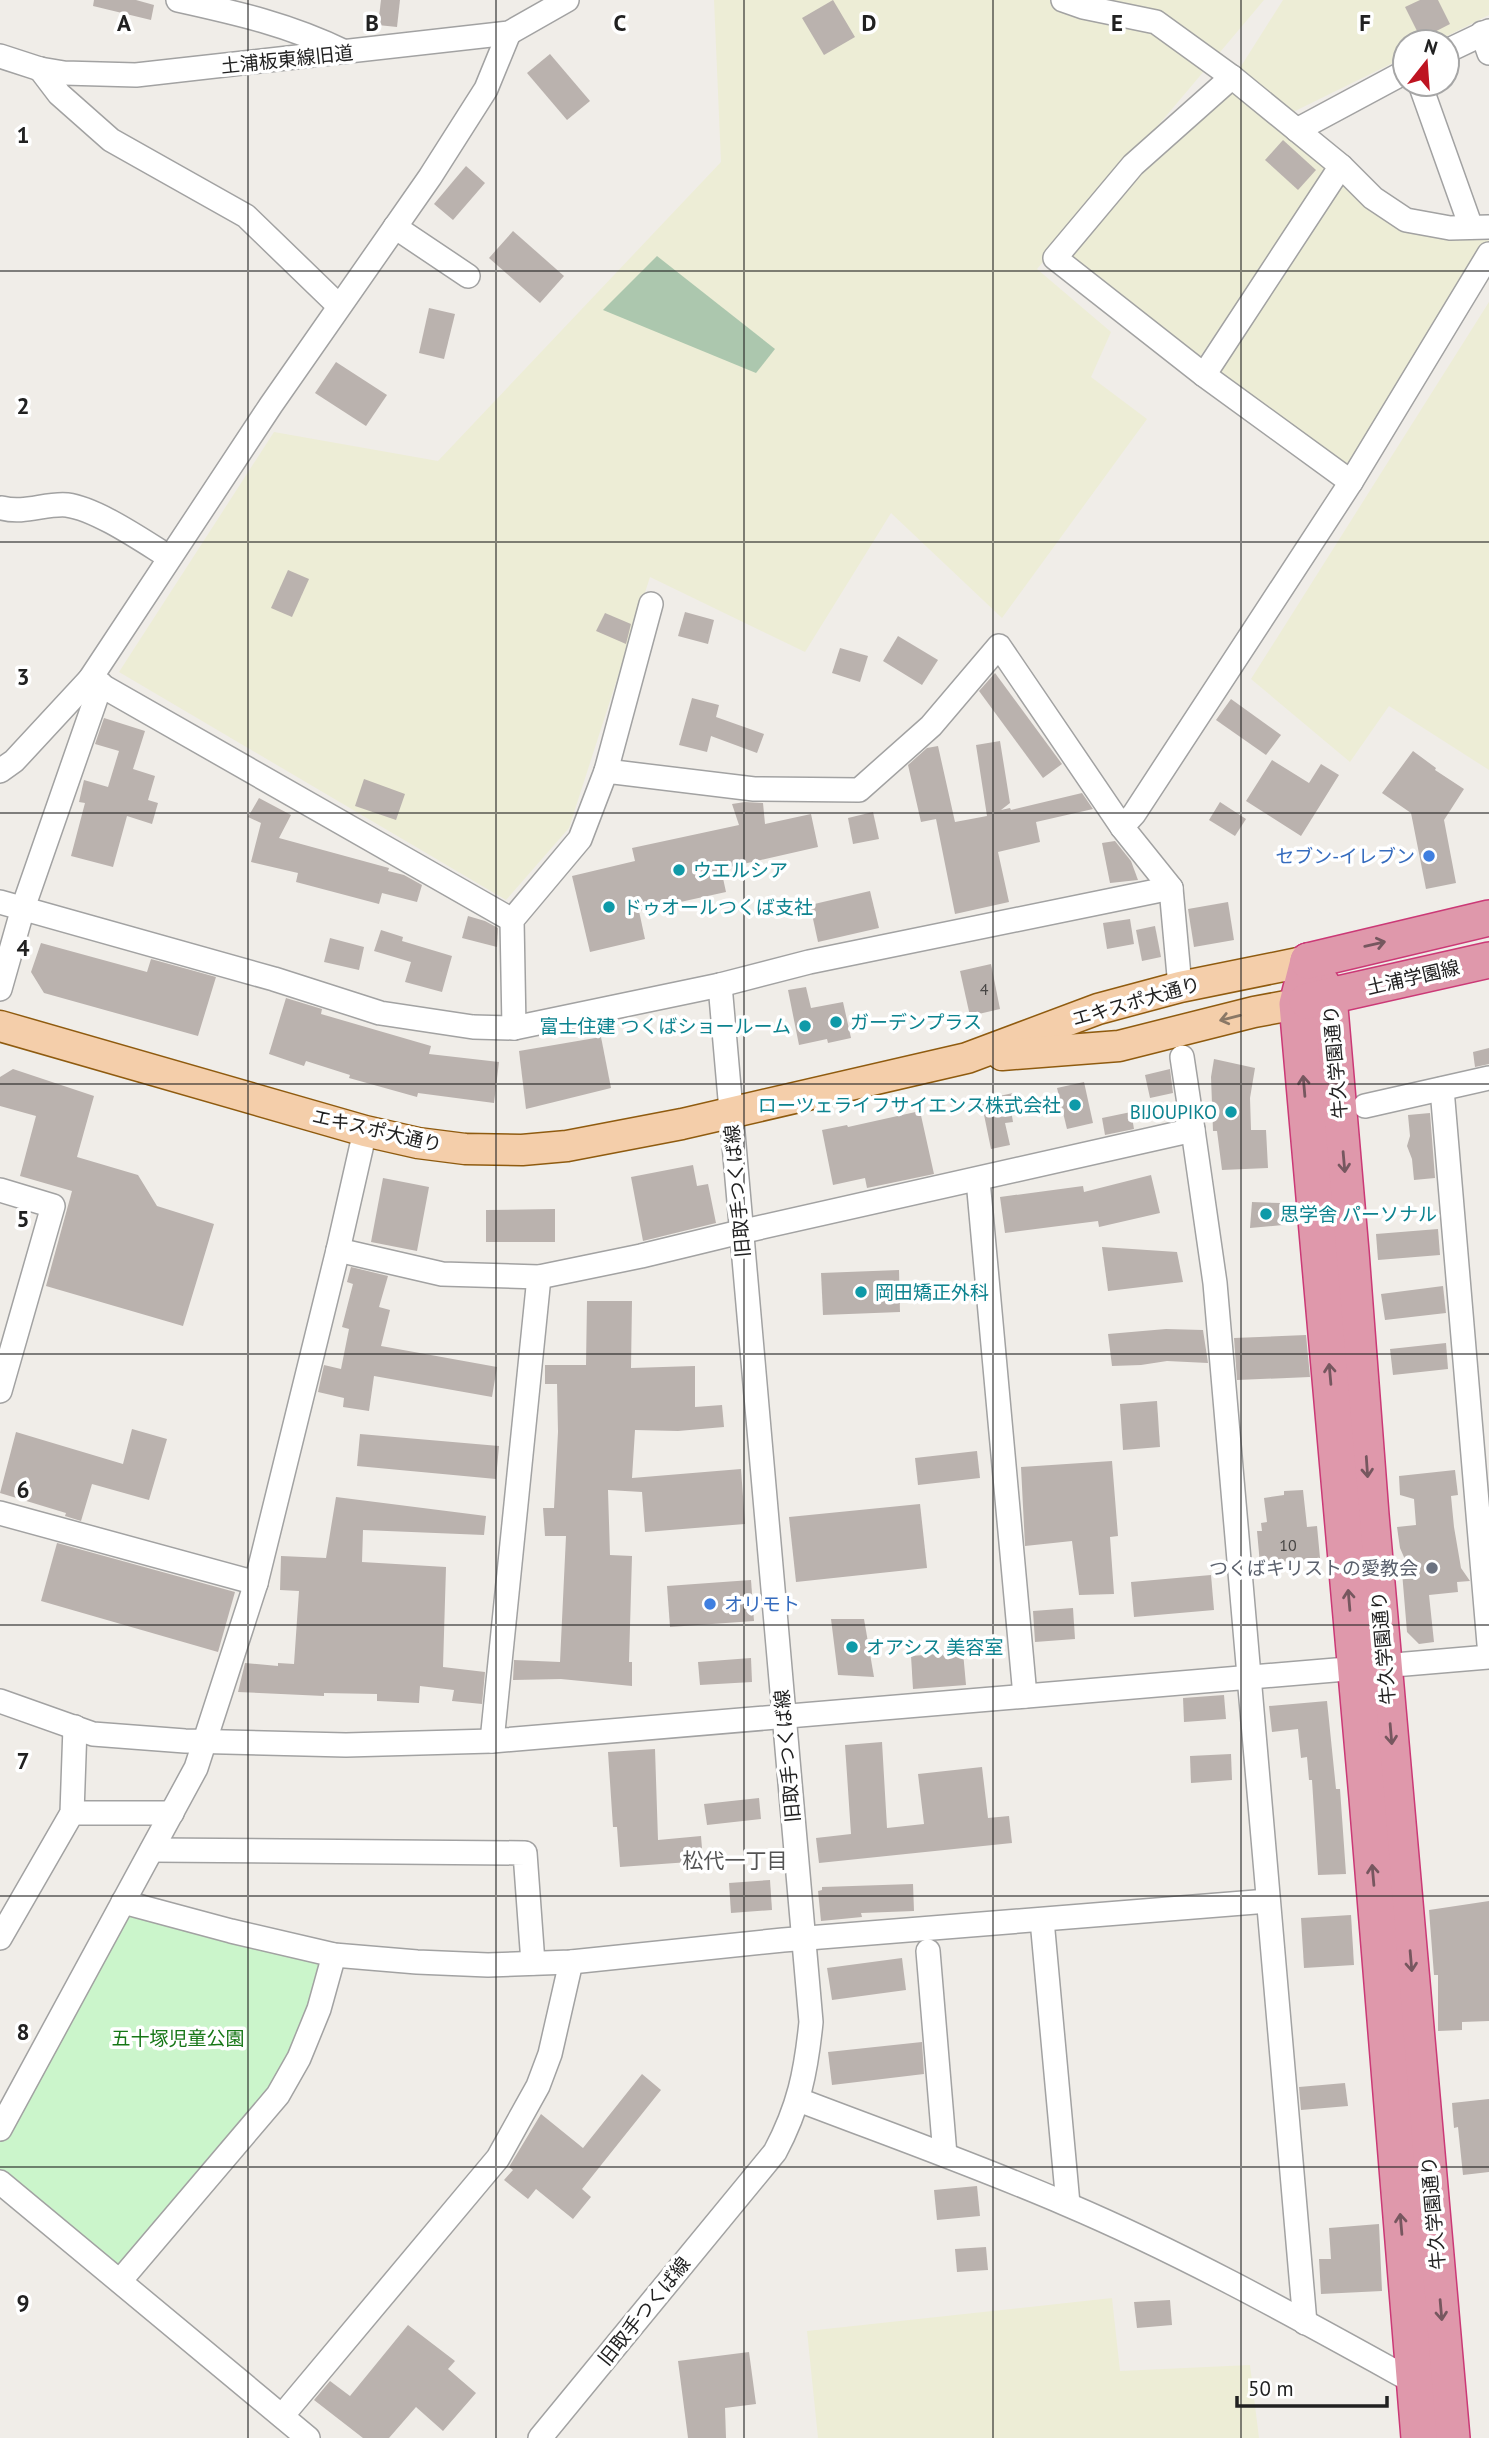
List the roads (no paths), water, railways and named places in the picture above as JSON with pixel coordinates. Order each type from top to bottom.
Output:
[{"type":"highway","name":"土浦学園線","points":[[1308,961],[1489,918]]},
{"type":"highway","name":"土浦学園線","points":[[1313,1000],[1489,960]]},
{"type":"highway","name":"牛久学園通り","points":[[1308,961],[1370,1667],[1452,2438]]},
{"type":"highway","name":"牛久学園通り","points":[[1370,1667],[1419,2438]]},
{"type":"main road","name":"エキスポ大通り","points":[[0,1026],[365,1131],[418,1143],[465,1149],[522,1150],[567,1146],[682,1124],[967,1058],[1098,1009],[1180,987],[1308,961]]},
{"type":"main road","name":"エキスポ大通り","points":[[967,1058],[1119,1046],[1313,1000]]},
{"type":"street","points":[[178,0],[257,17],[318,38],[346,52]]},
{"type":"street","name":"土浦板東線旧道","points":[[0,55],[40,69],[106,76],[136,75],[509,33],[567,0]]},
{"type":"street","points":[[1063,0],[1083,7],[1156,22],[1231,77],[1341,166],[1373,198],[1406,220],[1429,226],[1480,227],[1426,98]]},
{"type":"street","points":[[0,989],[95,681],[169,557],[430,177],[486,89],[509,33]]},
{"type":"street","points":[[1461,47],[1487,39]]},
{"type":"street","points":[[40,69],[60,94],[111,140],[246,216],[339,306]]},
{"type":"street","points":[[1231,77],[1133,165],[1055,258],[1204,375],[1351,482]]},
{"type":"street","points":[[1297,130],[1391,80]]},
{"type":"street","points":[[1204,375],[1341,166]]},
{"type":"street","points":[[395,227],[468,276]]},
{"type":"street","points":[[1122,827],[1134,814],[1351,482],[1489,254]]},
{"type":"street","points":[[5,503],[12,511],[66,505],[82,510],[120,527],[169,557]]},
{"type":"street","points":[[514,1028],[512,920],[580,839],[606,771],[651,604]]},
{"type":"street","points":[[606,771],[754,789],[859,790],[931,726],[999,646],[1122,827],[1171,888],[1180,987]]},
{"type":"street","points":[[0,771],[14,761],[95,681]]},
{"type":"street","points":[[95,681],[512,920]]},
{"type":"street","points":[[0,902],[274,979],[380,1013],[473,1027],[514,1028],[720,985],[809,962],[1171,888]]},
{"type":"street","name":"旧取手つくば線","points":[[540,2438],[775,2152],[799,2100],[811,2022],[720,985]]},
{"type":"street","points":[[1182,1056],[1215,1283],[1305,2322]]},
{"type":"street","points":[[1365,1106],[1489,1078]]},
{"type":"street","points":[[1442,1089],[1489,1644]]},
{"type":"street","points":[[338,1250],[442,1274],[539,1277],[1193,1130]]},
{"type":"street","points":[[0,2129],[196,1768],[206,1742],[256,1583],[365,1131]]},
{"type":"street","points":[[978,1180],[1025,1696]]},
{"type":"street","points":[[0,1190],[53,1206],[0,1391]]},
{"type":"street","points":[[492,1741],[539,1277]]},
{"type":"street","points":[[0,1513],[256,1583]]},
{"type":"street","points":[[0,1701],[93,1734],[206,1742],[346,1745],[492,1741],[1489,1657]]},
{"type":"street","points":[[0,1938],[72,1813],[75,1727]]},
{"type":"street","points":[[72,1813],[172,1813]]},
{"type":"street","points":[[152,1850],[525,1853],[533,1964]]},
{"type":"street","points":[[123,1902],[334,1955],[429,1963],[533,1964],[1268,1901]]},
{"type":"street","points":[[1042,1920],[1068,2204]]},
{"type":"street","points":[[928,1951],[946,2155]]},
{"type":"street","points":[[120,2281],[278,2095],[299,2058],[319,2009],[334,1955]]},
{"type":"street","points":[[282,2416],[498,2158],[538,2086],[550,2053],[571,1962]]},
{"type":"street","points":[[799,2100],[1068,2204],[1202,2268],[1414,2382]]},
{"type":"street","points":[[0,2182],[307,2438]]},
{"type":"place","name":"セブン-イレブン","points":[[1429,856]]},
{"type":"place","name":"ウエルシア","points":[[679,870]]},
{"type":"place","name":"ドゥオールつくば支社","points":[[609,907]]},
{"type":"place","name":"ガーデンプラス","points":[[836,1022]]},
{"type":"place","name":"富士住建 つくばショールーム","points":[[805,1026]]},
{"type":"place","name":"ローツェライフサイエンス株式会社","points":[[1075,1105]]},
{"type":"place","name":"BIJOUPIKO","points":[[1231,1112]]},
{"type":"place","name":"思学舎 パーソナル","points":[[1266,1214]]},
{"type":"place","name":"岡田矯正外科","points":[[861,1292]]},
{"type":"place","name":"つくばキリストの愛教会","points":[[1432,1568]]},
{"type":"place","name":"オリモト","points":[[710,1604]]},
{"type":"place","name":"オアシス 美容室","points":[[852,1647]]},
{"type":"district","name":"松代一丁目","points":[[735,1861]]},
{"type":"park label","name":"五十塚児童公園","points":[[178,2038]]}]
